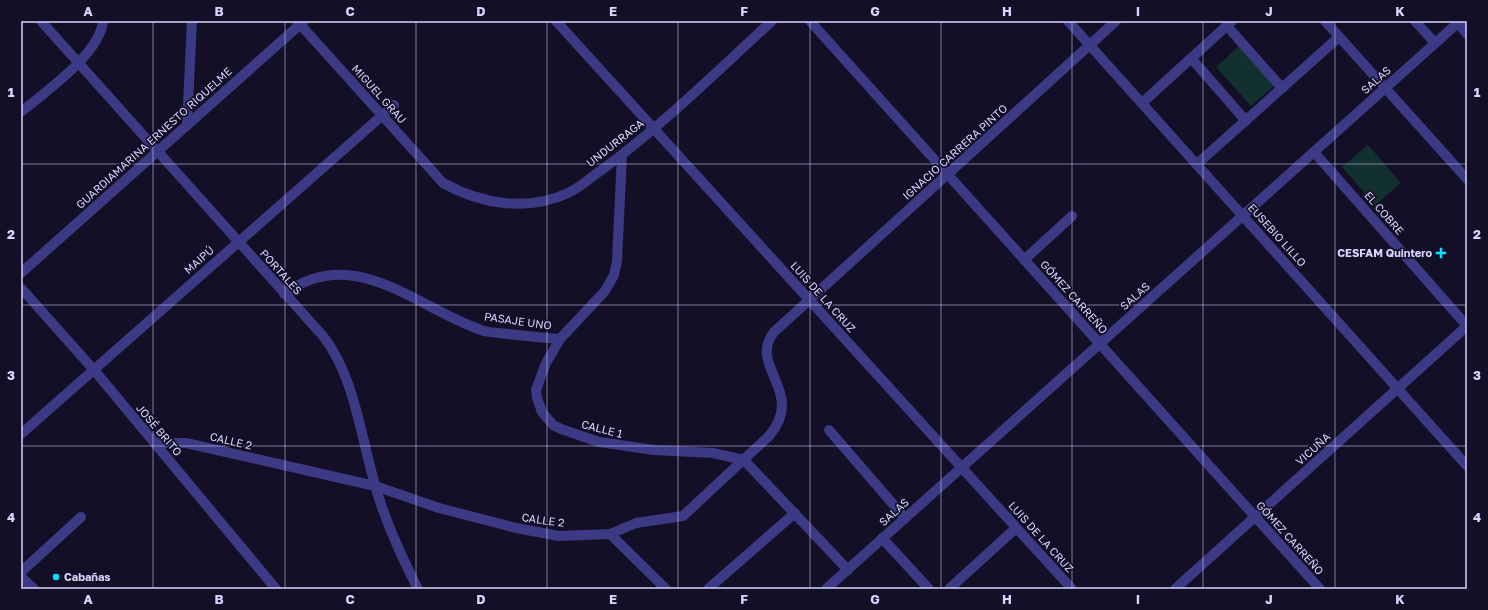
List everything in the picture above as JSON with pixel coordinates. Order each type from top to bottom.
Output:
[{"type":"street","name":"PORTALES","points":[[41,21],[323,336],[341,363],[375,486],[394,537],[418,589]]},
{"type":"street","points":[[21,112],[78,63],[98,37],[103,21]]},
{"type":"street","points":[[187,125],[192,21]]},
{"type":"street","name":"LUIS DE LA CRUZ","points":[[556,21],[1072,589]]},
{"type":"street","name":"UNDURRAGA","points":[[443,182],[467,195],[506,204],[532,203],[570,193],[622,155],[772,21]]},
{"type":"street","name":"GÓMEZ CARREÑO","points":[[810,21],[1320,589]]},
{"type":"street","name":"EUSEBIO LILLO","points":[[1068,21],[1467,466]]},
{"type":"street","name":"IGNACIO CARRERA PINTO","points":[[810,301],[1116,21]]},
{"type":"street","points":[[1325,21],[1467,179]]},
{"type":"street","points":[[1415,21],[1435,43]]},
{"type":"street","name":"GUARDIAMARINA ERNESTO RIQUELME","points":[[21,273],[300,22]]},
{"type":"street","name":"MIGUEL GRAU","points":[[300,22],[443,182]]},
{"type":"street","points":[[1459,22],[1467,34]]},
{"type":"street","name":"SALAS","points":[[826,589],[1459,22]]},
{"type":"street","points":[[1142,103],[1230,23],[1282,88]]},
{"type":"street","points":[[1197,164],[1339,36]]},
{"type":"street","points":[[1191,58],[1246,120]]},
{"type":"street","name":"MAIPÚ","points":[[21,434],[394,105]]},
{"type":"street","name":"EL COBRE","points":[[1314,152],[1467,326]]},
{"type":"street","name":"PASAJE UNO","points":[[284,294],[304,281],[315,277],[326,274],[350,274],[373,280],[485,331],[560,339],[605,291],[614,275],[622,155]]},
{"type":"street","points":[[1024,260],[1072,216]]},
{"type":"street","name":"JOSÉ BRITO","points":[[21,288],[94,370],[276,589]]},
{"type":"street","name":"CALLE 2","points":[[154,444],[186,443],[375,486],[439,508],[516,528],[559,536],[610,534],[636,523],[683,516],[774,430],[782,411],[781,392],[766,356],[767,343],[774,332],[810,301]]},
{"type":"street","name":"VICUÑA","points":[[1175,589],[1467,326]]},
{"type":"street","name":"CALLE 1","points":[[560,339],[546,363],[536,390],[542,412],[553,425],[568,432],[599,442],[654,450],[713,453],[744,460]]},
{"type":"street","points":[[829,430],[905,518]]},
{"type":"street","points":[[744,460],[848,570]]},
{"type":"street","points":[[708,589],[795,513]]},
{"type":"street","points":[[21,572],[81,517]]},
{"type":"street","points":[[951,589],[1016,528]]},
{"type":"street","points":[[610,534],[666,589]]},
{"type":"street","points":[[882,538],[928,589]]},
{"type":"street","points":[[21,577],[34,589]]},
{"type":"green space","points":[[1240,45],[1275,85],[1251,106],[1216,67]]},
{"type":"green space","points":[[1368,145],[1401,183],[1375,205],[1342,167]]},
{"type":"place","name":"CESFAM Quintero","points":[[1441,253]]},
{"type":"place","name":"Cabañas","points":[[56,577]]}]
